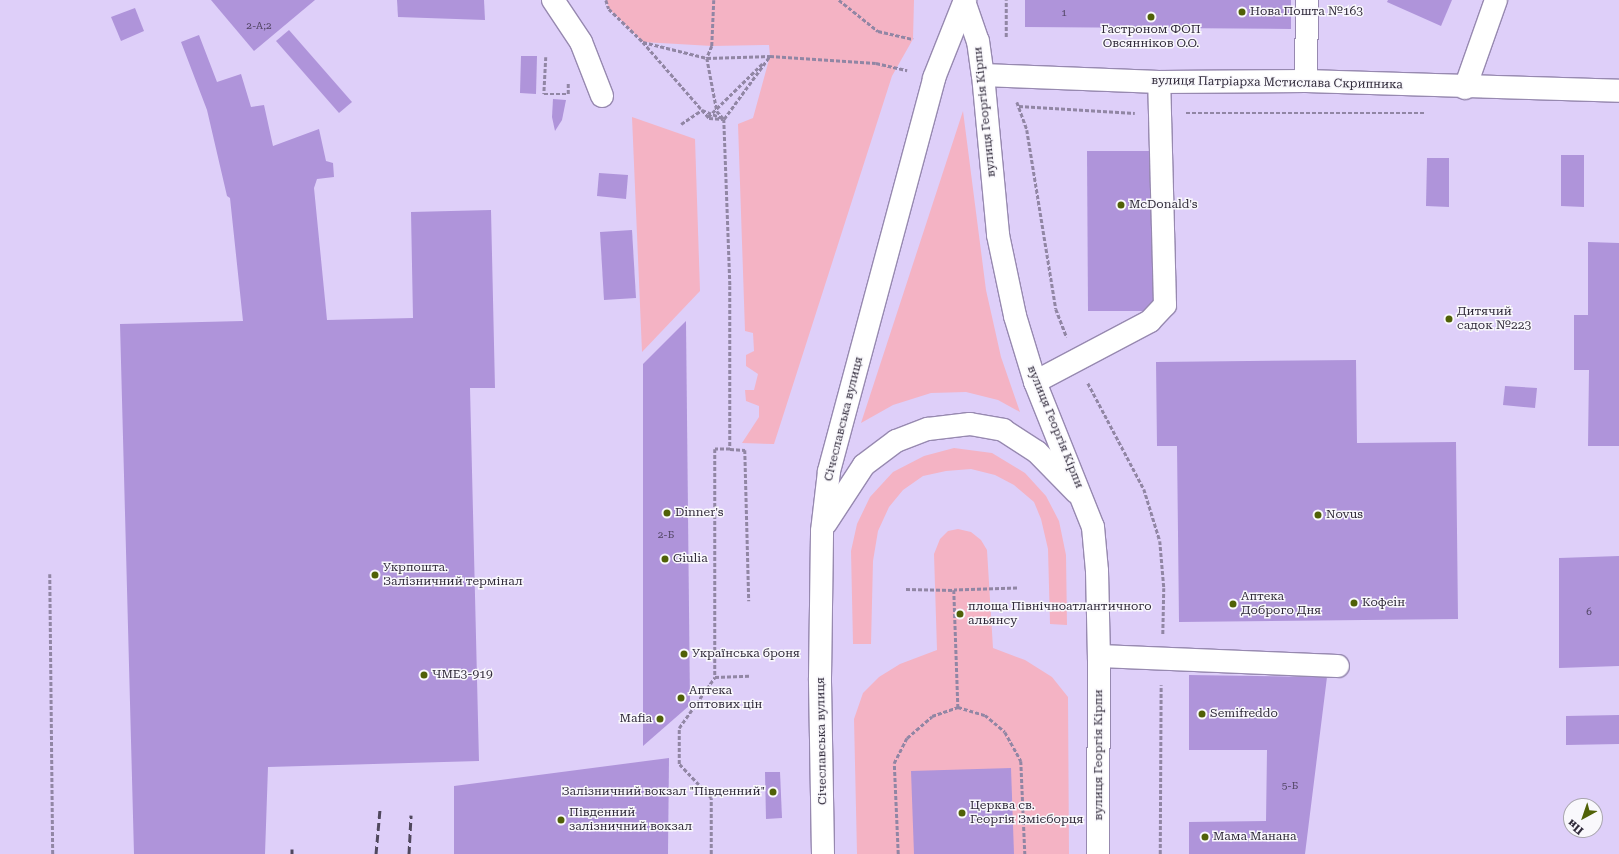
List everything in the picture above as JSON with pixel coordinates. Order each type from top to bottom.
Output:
[{"type":"street","points":[[553,0],[581,42],[602,96]]},
{"type":"street","points":[[1306,81],[1307,0]]},
{"type":"street","points":[[1465,88],[1496,0]]},
{"type":"street","name":"вулиця Георгія Кірпи","points":[[965,2],[978,41],[983,75],[998,235],[1015,316],[1035,382],[1084,500],[1093,527],[1097,571],[1099,656],[1098,854]]},
{"type":"street","name":"Січеславська вулиця","points":[[823,854],[820,678],[822,531],[828,471],[840,421],[934,78],[965,2]]},
{"type":"street","name":"вулиця Патріарха Мстислава Скрипника","points":[[983,75],[1159,82],[1306,81],[1465,88],[1619,91]]},
{"type":"street","points":[[1035,382],[1150,321],[1165,305],[1159,82]]},
{"type":"street","points":[[822,531],[846,489],[864,465],[896,441],[928,429],[964,425],[1003,430],[1037,452],[1084,500]]},
{"type":"street","points":[[1099,656],[1338,666]]},
{"type":"path","points":[[606,0],[609,9],[643,42],[709,118]]},
{"type":"path","points":[[714,0],[712,46],[707,58],[717,111],[724,119]]},
{"type":"path","points":[[839,0],[878,31],[914,39]]},
{"type":"path","points":[[1006,0],[1007,75],[1027,130],[1056,309],[1075,360],[1144,488],[1160,541],[1164,588],[1160,854]]},
{"type":"path","points":[[643,42],[707,58],[770,56],[876,63],[907,70]]},
{"type":"path","points":[[709,118],[770,56]]},
{"type":"path","points":[[730,450],[730,286],[724,119],[770,56]]},
{"type":"path","points":[[546,57],[544,94],[568,94],[568,80]]},
{"type":"path","points":[[1018,106],[1161,113],[1428,113]]},
{"type":"path","points":[[702,110],[709,118],[724,119]]},
{"type":"path","points":[[702,110],[724,119]]},
{"type":"path","points":[[681,124],[702,110]]},
{"type":"path","points":[[711,854],[711,798],[679,764],[678,728],[714,677],[715,449],[745,450],[749,601]]},
{"type":"path","points":[[50,574],[53,854]]},
{"type":"path","points":[[906,589],[954,590],[1017,588]]},
{"type":"path","points":[[954,590],[958,707]]},
{"type":"path","points":[[714,677],[749,676]]},
{"type":"path","points":[[898,854],[894,764],[907,738],[932,716],[958,707],[985,715],[1005,732],[1021,761],[1025,854]]},
{"type":"shaded area","points":[[606,0],[914,0],[913,39],[892,76],[774,444],[742,443],[759,417],[759,406],[746,401],[745,390],[754,390],[758,374],[746,366],[746,355],[754,351],[753,333],[745,331],[738,124],[753,118],[770,56],[769,45],[712,46],[643,42],[609,9]]},
{"type":"shaded area","points":[[963,111],[986,290],[1001,357],[1020,412],[998,400],[966,392],[931,393],[893,405],[861,423]]},
{"type":"shaded area","points":[[632,117],[695,139],[700,291],[642,352]]},
{"type":"shaded area","points":[[954,448],[992,453],[1025,473],[1046,496],[1059,521],[1066,555],[1067,625],[1050,624],[1048,549],[1041,519],[1034,502],[1014,485],[995,475],[971,469],[946,471],[923,476],[903,490],[889,507],[878,531],[873,561],[871,644],[853,644],[851,551],[857,524],[870,497],[893,472],[924,456]]},
{"type":"shaded area","points":[[958,529],[971,532],[981,540],[987,550],[993,648],[1025,660],[1052,677],[1068,697],[1069,854],[857,854],[854,719],[863,693],[879,677],[900,664],[937,650],[934,554],[940,539],[948,531]]},
{"type":"building","points":[[211,0],[315,0],[254,51]]},
{"type":"building","points":[[397,0],[484,0],[485,20],[398,17]]},
{"type":"building","points":[[1025,0],[1291,0],[1291,29],[1025,27]]},
{"type":"building","points":[[1388,0],[1452,0],[1441,26],[1387,2]]},
{"type":"building","points":[[135,8],[144,31],[121,41],[111,17]]},
{"type":"building","points":[[289,30],[352,102],[339,113],[276,41]]},
{"type":"building","points":[[199,35],[217,82],[241,74],[251,107],[264,105],[273,146],[319,129],[326,161],[333,163],[334,177],[317,179],[314,188],[327,320],[413,318],[411,212],[491,210],[495,388],[470,388],[479,761],[268,767],[265,854],[134,854],[120,324],[243,321],[230,198],[227,196],[207,110],[181,42]]},
{"type":"building","points":[[521,56],[537,56],[536,94],[520,93]]},
{"type":"building","points":[[553,99],[566,100],[562,120],[555,131],[552,117]]},
{"type":"building","name":"McDonald's","points":[[1087,151],[1154,151],[1154,311],[1088,311]]},
{"type":"building","points":[[1561,155],[1584,155],[1584,207],[1561,206]]},
{"type":"building","points":[[1427,158],[1449,158],[1449,207],[1426,206]]},
{"type":"building","points":[[599,173],[628,175],[626,199],[597,196]]},
{"type":"building","points":[[632,230],[636,298],[604,300],[600,232]]},
{"type":"building","points":[[1588,242],[1619,243],[1619,446],[1588,446],[1589,370],[1574,370],[1574,315],[1588,315]]},
{"type":"building","points":[[686,321],[690,705],[643,746],[643,364]]},
{"type":"building","name":"Novus","points":[[1356,360],[1357,443],[1456,442],[1458,619],[1179,622],[1177,446],[1157,446],[1156,362]]},
{"type":"building","points":[[1505,386],[1537,388],[1535,408],[1503,405]]},
{"type":"building","points":[[1619,556],[1619,666],[1559,668],[1559,558]]},
{"type":"building","points":[[1189,675],[1327,677],[1305,854],[1189,854],[1189,822],[1266,821],[1267,750],[1189,750]]},
{"type":"building","points":[[1619,715],[1619,744],[1566,745],[1566,716]]},
{"type":"building","name":"Південний залізничний вокзал","points":[[669,758],[668,854],[454,854],[454,786]]},
{"type":"building","name":"Церква св. Георгія Змієборця","points":[[1011,768],[1014,854],[914,854],[911,771]]},
{"type":"building","points":[[765,772],[780,772],[782,818],[766,819]]},
{"type":"railway","points":[[376,854],[380,809]]},
{"type":"railway","points":[[409,854],[411,815]]},
{"type":"railway","points":[[292,849],[292,854]]},
{"type":"place","name":"Нова Пошта №163","points":[[1242,12]]},
{"type":"place","name":"Гастроном ФОП Овсянніков О.О.","points":[[1151,17]]},
{"type":"place","name":"McDonald's","points":[[1121,205]]},
{"type":"place","name":"Дитячий садок №223","points":[[1449,319]]},
{"type":"place","name":"Dinner's","points":[[667,513]]},
{"type":"place","name":"Novus","points":[[1318,515]]},
{"type":"place","name":"Giulia","points":[[665,559]]},
{"type":"place","name":"Укрпошта. Залізничний термінал","points":[[375,575]]},
{"type":"place","name":"Кофеiн","points":[[1354,603]]},
{"type":"place","name":"Аптека Доброго Дня","points":[[1233,604]]},
{"type":"place","name":"площа Північноатлантичного альянсу","points":[[960,614]]},
{"type":"place","name":"Українська броня","points":[[684,654]]},
{"type":"place","name":"ЧМЕ3-919","points":[[424,675]]},
{"type":"place","name":"Аптека оптових цін","points":[[681,698]]},
{"type":"place","name":"Semifreddo","points":[[1202,714]]},
{"type":"place","name":"Mafia","points":[[660,719]]},
{"type":"place","name":"Залізничний вокзал \"Південний\"","points":[[773,792]]},
{"type":"place","name":"Церква св. Георгія Змієборця","points":[[962,813]]},
{"type":"place","name":"Південний залізничний вокзал","points":[[561,820]]},
{"type":"place","name":"Мама Манана","points":[[1205,837]]}]
